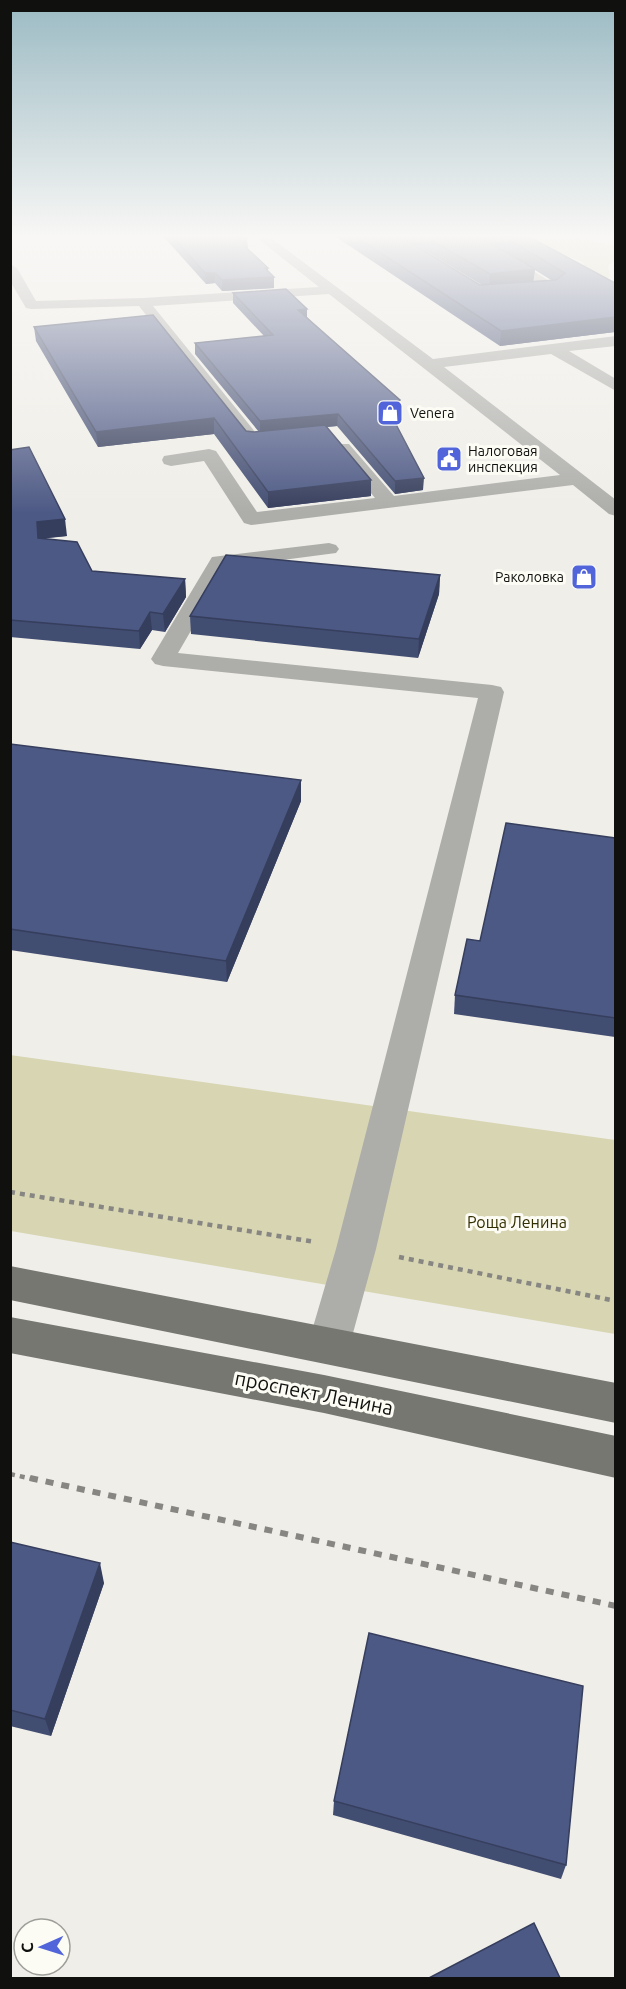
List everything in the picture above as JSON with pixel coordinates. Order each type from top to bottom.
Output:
[{"type":"main road","points":[[10,1283],[329,1344],[615,1403]]},
{"type":"main road","name":"проспект Ленина","points":[[10,1335],[324,1394],[615,1457]]},
{"type":"street","points":[[164,328],[254,441],[265,440]]},
{"type":"street","points":[[382,328],[615,510]]},
{"type":"street","points":[[430,364],[615,341]]},
{"type":"street","points":[[554,349],[615,386]]},
{"type":"street","points":[[331,432],[389,502]]},
{"type":"street","points":[[171,460],[209,455],[251,519],[577,479]]},
{"type":"street","points":[[329,549],[220,562],[163,659],[492,692],[356,1248],[329,1344]]},
{"type":"path","points":[[10,1474],[615,1606]]},
{"type":"green space","name":"Роща Ленина","points":[[10,1055],[615,1140],[615,1334],[11,1231]]},
{"type":"building","points":[[34,328],[163,328],[246,431],[325,425],[371,480],[268,492],[214,418],[96,432]]},
{"type":"building","points":[[266,328],[318,328],[400,400],[389,411],[424,478],[395,481],[338,414],[260,421],[195,343],[273,335]]},
{"type":"building","points":[[496,328],[527,328],[501,331]]},
{"type":"building","points":[[29,447],[65,519],[37,522],[38,538],[77,542],[92,571],[185,579],[163,614],[150,612],[139,631],[10,620],[10,450]]},
{"type":"building","points":[[226,555],[440,575],[419,639],[190,616]]},
{"type":"building","points":[[10,744],[301,780],[226,961],[10,929]]},
{"type":"building","points":[[506,823],[615,838],[615,1018],[455,995],[467,939],[480,941]]},
{"type":"building","points":[[10,1542],[100,1563],[45,1719],[10,1710]]},
{"type":"building","points":[[369,1633],[583,1686],[566,1865],[334,1801]]},
{"type":"building","points":[[534,1923],[560,1978],[429,1978]]},
{"type":"place","name":"Venera","points":[[390,413]]},
{"type":"place","name":"Налоговая инспекция","points":[[449,459]]},
{"type":"place","name":"Раколовка","points":[[584,577]]}]
